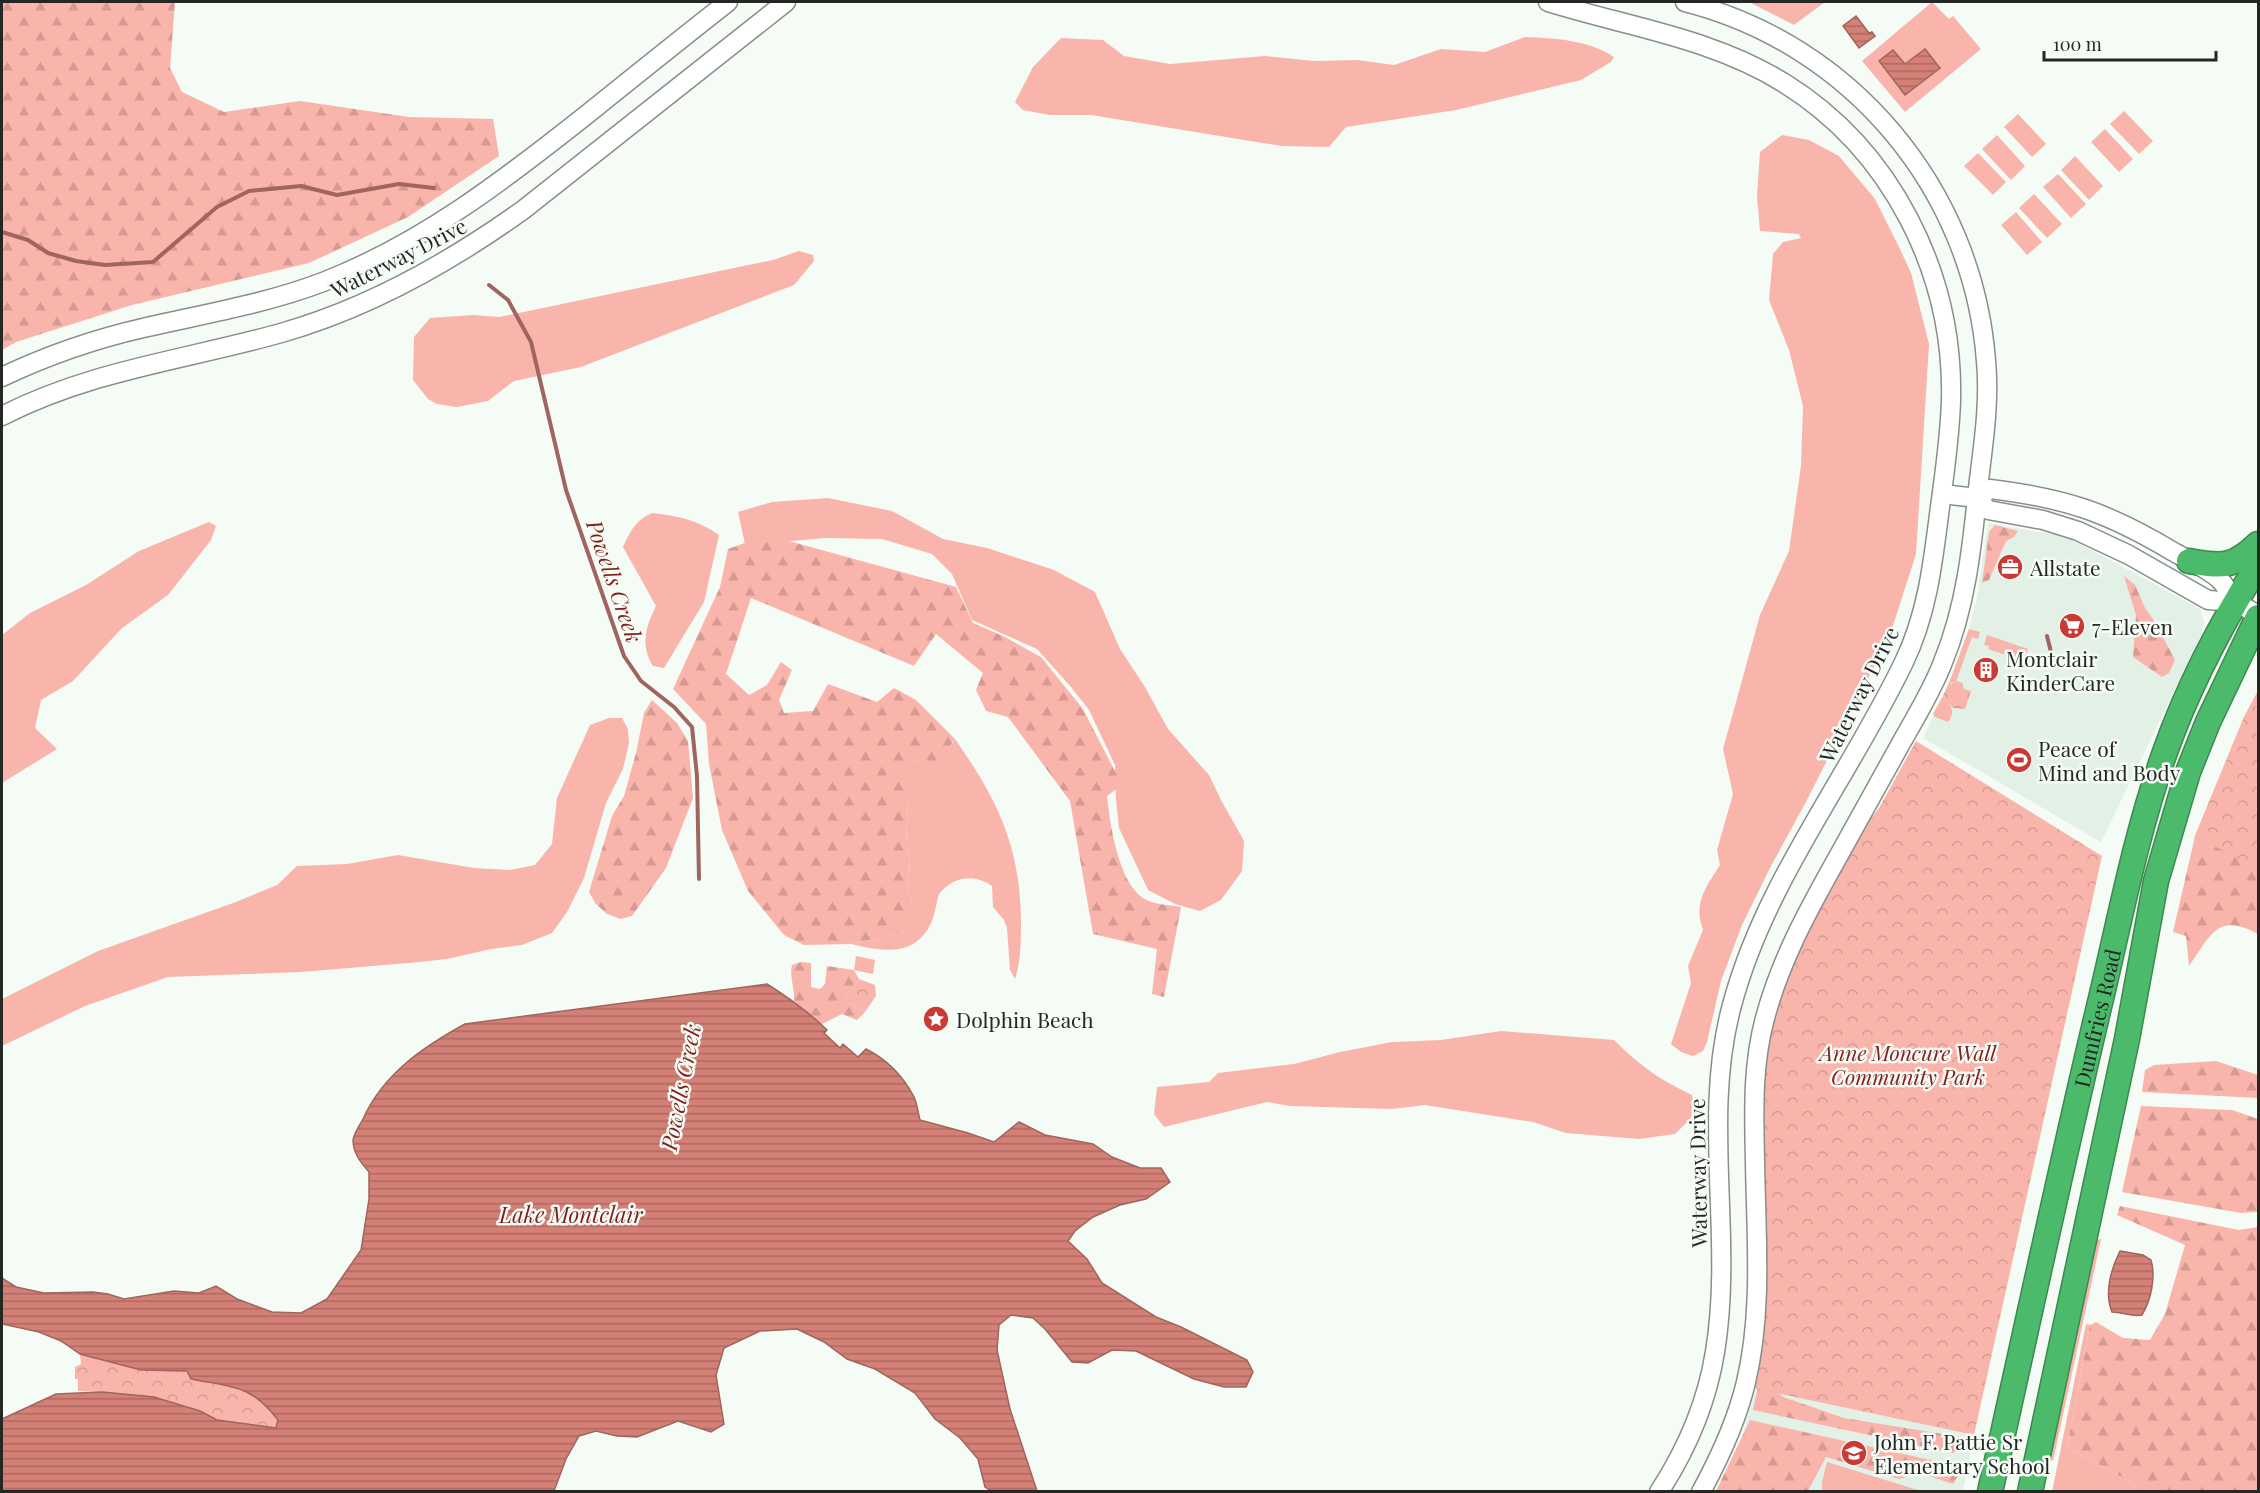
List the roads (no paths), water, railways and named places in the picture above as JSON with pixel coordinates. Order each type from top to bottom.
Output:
[{"type":"highway","points":[[2189,561],[2218,566],[2228,564],[2244,557],[2259,544]]},
{"type":"highway","name":"Dumfries Road","points":[[1990,1491],[2085,1065],[2137,844],[2153,788],[2175,727],[2207,656],[2259,565]]},
{"type":"highway","name":"Dumfries Road","points":[[2030,1491],[2127,1039],[2156,881],[2188,772],[2230,673],[2259,616]]},
{"type":"main road","name":"Waterway Drive","points":[[2,377],[53,356],[110,337],[244,306],[300,290],[407,242],[490,190],[728,2]]},
{"type":"main road","name":"Waterway Drive","points":[[2,416],[44,397],[94,379],[311,324],[387,293],[481,240],[523,210],[786,2]]},
{"type":"main road","name":"Waterway Drive","points":[[1548,2],[1697,42],[1751,64],[1810,100],[1833,120],[1874,163],[1890,186],[1921,243],[1940,300],[1950,357],[1951,397],[1942,494],[1929,588],[1915,637],[1889,690],[1770,904],[1750,948],[1733,1001],[1723,1046],[1718,1088],[1721,1274],[1716,1346],[1700,1412],[1688,1441],[1659,1491]]},
{"type":"main road","points":[[1685,2],[1734,17],[1793,46],[1840,79],[1890,127],[1916,161],[1953,226],[1974,286],[1987,363],[1987,396],[1977,498],[1964,597],[1952,640],[1941,666],[1798,929],[1774,985],[1763,1023],[1754,1098],[1756,1319],[1752,1352],[1738,1412],[1729,1436],[1701,1491]]},
{"type":"main road","points":[[1977,498],[1990,489],[2027,493],[2082,506],[2134,528],[2218,578],[2236,602],[2259,616]]},
{"type":"main road","points":[[1942,494],[1977,498],[1988,510],[2043,520],[2078,531],[2103,541],[2208,600],[2236,602]]},
{"type":"water","points":[[1856,16],[1869,33],[1872,32],[1875,36],[1859,48],[1843,26]]},
{"type":"water","points":[[1925,49],[1940,68],[1905,95],[1879,61],[1893,50],[1905,64]]},
{"type":"water","name":"Lake Montclair","points":[[767,984],[813,1017],[827,1030],[824,1033],[840,1048],[843,1044],[858,1057],[866,1049],[887,1063],[910,1089],[920,1120],[994,1142],[1019,1122],[1045,1135],[1093,1144],[1112,1157],[1140,1168],[1161,1168],[1170,1182],[1146,1199],[1120,1205],[1093,1217],[1075,1231],[1068,1241],[1087,1259],[1102,1283],[1156,1317],[1247,1360],[1253,1372],[1246,1387],[1224,1387],[1194,1379],[1136,1351],[1112,1350],[1088,1363],[1072,1362],[1033,1318],[1011,1315],[999,1325],[997,1350],[1010,1409],[1037,1491],[991,1491],[985,1487],[978,1459],[960,1438],[935,1419],[915,1393],[875,1369],[847,1359],[824,1342],[797,1329],[760,1331],[724,1348],[716,1375],[724,1424],[711,1432],[678,1421],[637,1437],[617,1436],[596,1431],[579,1436],[566,1459],[554,1491],[2,1491],[2,1419],[56,1394],[102,1392],[154,1397],[200,1411],[217,1420],[276,1428],[278,1420],[259,1400],[239,1389],[191,1379],[187,1371],[141,1370],[80,1354],[61,1341],[39,1332],[2,1324],[2,1278],[16,1287],[44,1293],[93,1292],[124,1299],[174,1291],[199,1293],[216,1286],[237,1299],[272,1312],[301,1313],[327,1299],[361,1250],[369,1199],[369,1172],[360,1161],[353,1145],[356,1132],[381,1088],[406,1063],[434,1042],[465,1024]]},
{"type":"water","points":[[2120,1251],[2143,1255],[2151,1260],[2152,1288],[2142,1315],[2112,1312],[2109,1297],[2110,1281]]},
{"type":"waterway","name":"Powells Creek","points":[[2,232],[28,240],[48,253],[76,261],[105,265],[153,262],[217,207],[249,191],[301,186],[337,195],[399,184],[434,188]]},
{"type":"waterway","name":"Powells Creek","points":[[489,285],[508,300],[531,342],[566,490],[624,656],[641,681],[674,707],[692,727],[697,776],[699,879]]},
{"type":"waterway","points":[[2047,636],[2051,652],[2050,661]]},
{"type":"place","name":"Allstate","points":[[2010,567]]},
{"type":"place","name":"7-Eleven","points":[[2072,626]]},
{"type":"place","name":"Montclair KinderCare","points":[[1986,670]]},
{"type":"place","name":"Peace of Mind and Body","points":[[2019,760]]},
{"type":"place","name":"Dolphin Beach","points":[[936,1019]]},
{"type":"place","name":"John F. Pattie Sr Elementary School","points":[[1854,1453]]},
{"type":"park label","name":"Anne Moncure Wall Community Park","points":[[1908,1064]]}]
